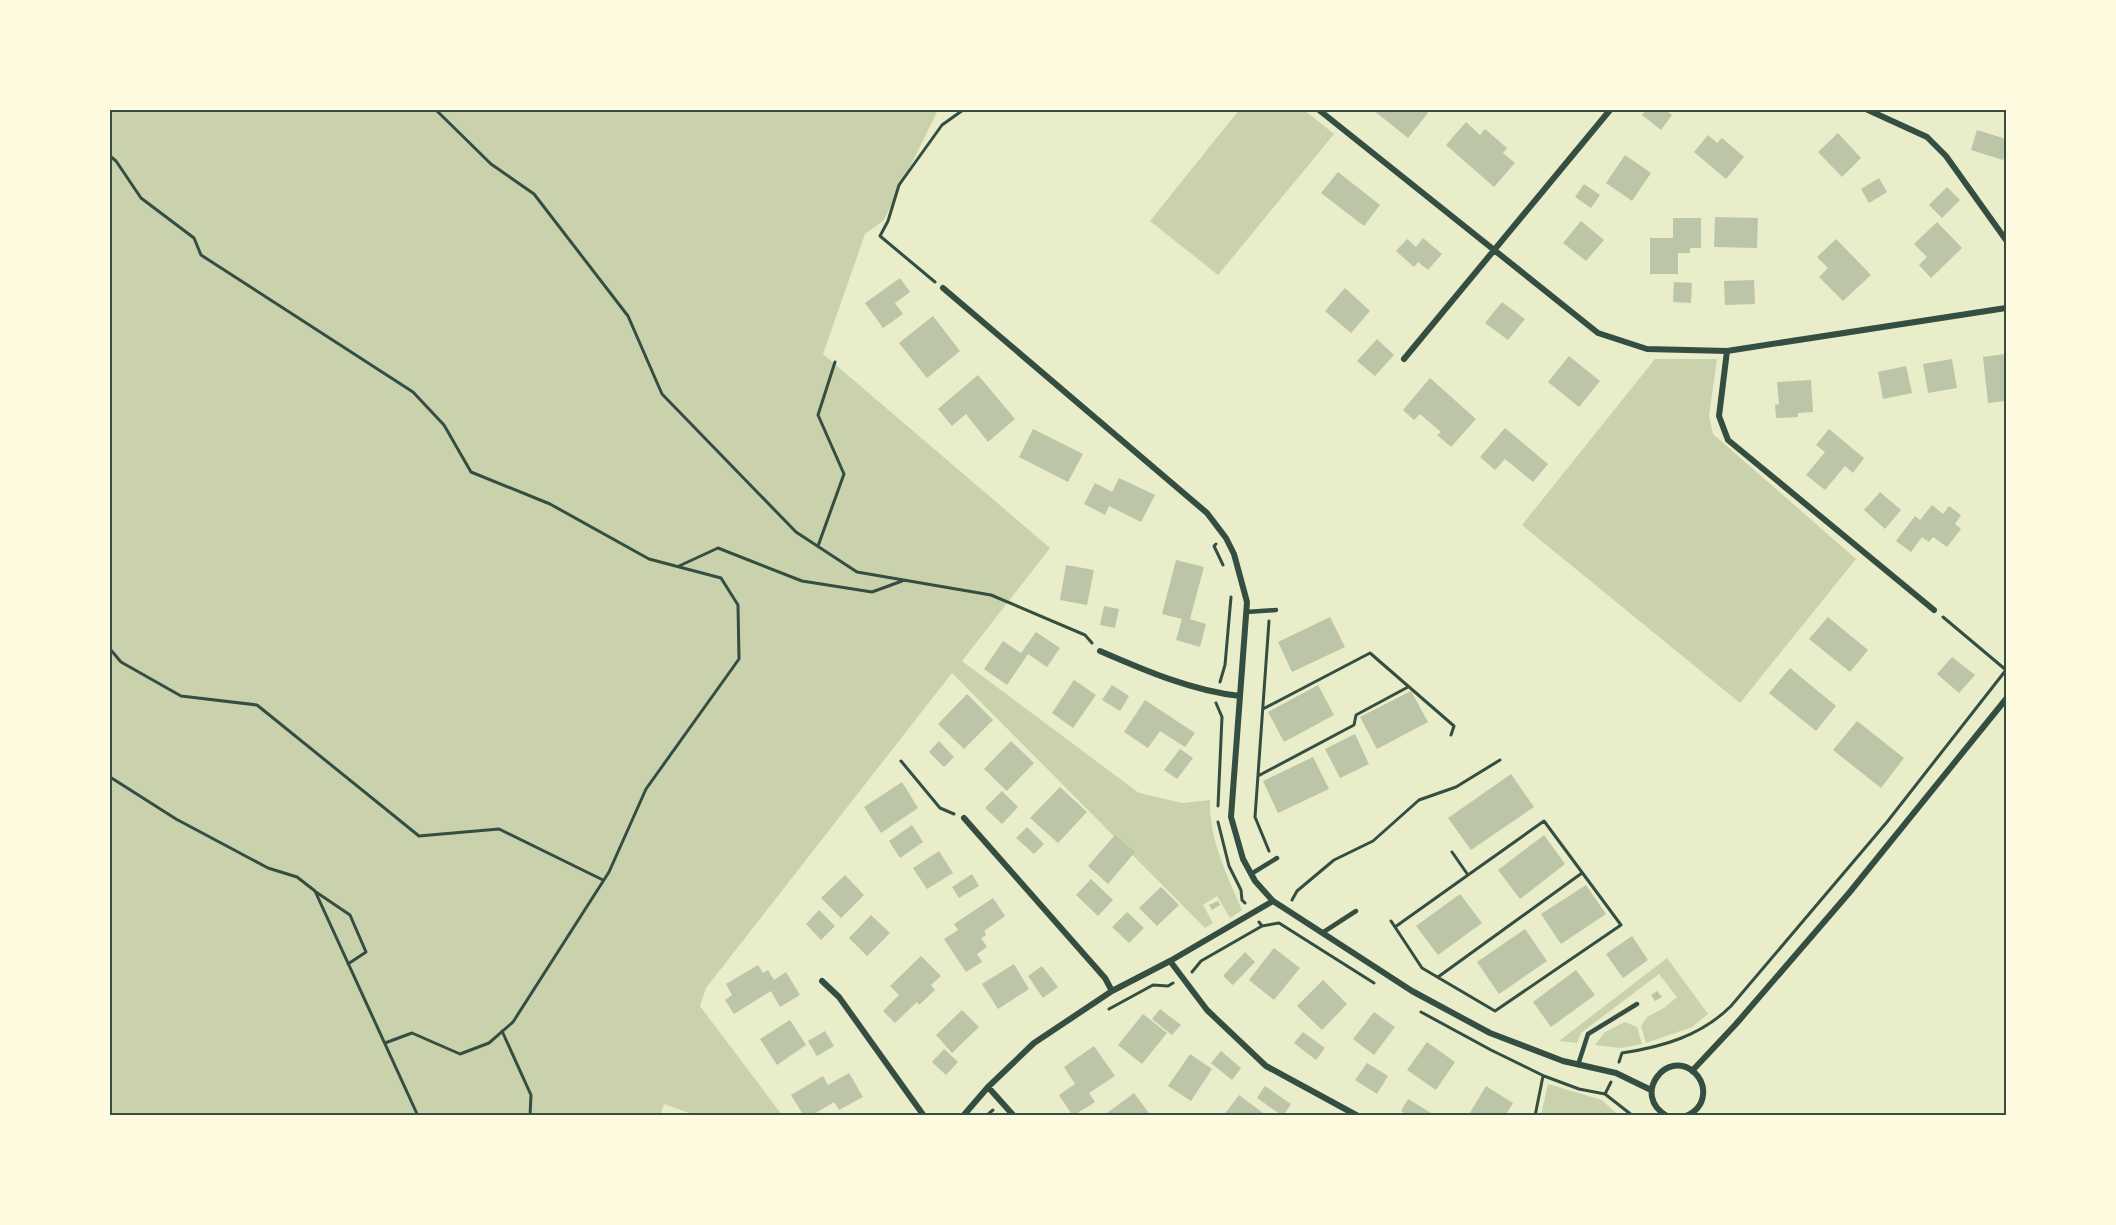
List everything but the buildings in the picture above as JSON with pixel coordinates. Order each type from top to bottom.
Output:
[{"type":"street","points":[[1319,110],[1598,333],[1647,349],[1727,351],[2007,308]]},
{"type":"street","points":[[1404,359],[1610,110]]},
{"type":"street","points":[[1868,110],[1927,137],[1946,156],[2007,240]]},
{"type":"street","points":[[943,288],[1207,513],[1226,538],[1234,554],[1247,602],[1231,817],[1243,859],[1251,874],[1273,901],[1412,991],[1490,1033],[1563,1061],[1616,1074],[1651,1090]]},
{"type":"street","points":[[1727,351],[1719,416],[1728,440],[1935,610]]},
{"type":"street","points":[[1100,651],[1216,694],[1240,696]]},
{"type":"street","points":[[1692,1071],[1850,893],[2007,699]]},
{"type":"street","points":[[964,818],[1105,978],[1112,990]]},
{"type":"street","points":[[963,1116],[988,1086],[1034,1043],[1112,990],[1170,961],[1273,901]]},
{"type":"street","points":[[1170,961],[1207,1010],[1266,1066],[1358,1116]]},
{"type":"street","points":[[822,981],[840,997],[924,1116]]},
{"type":"street","points":[[1667,1116],[1657,1108],[1652,1100],[1651,1090],[1654,1081],[1661,1071],[1669,1067],[1684,1067],[1692,1071],[1702,1084],[1703,1093],[1699,1107],[1686,1116]]},
{"type":"street","points":[[988,1086],[1014,1116]]},
{"type":"lane","points":[[1246,612],[1276,610]]},
{"type":"lane","points":[[1251,874],[1275,860]]},
{"type":"lane","points":[[1322,933],[1356,911]]},
{"type":"lane","points":[[1578,1065],[1588,1034],[1637,1004]]},
{"type":"path","points":[[436,110],[491,164],[534,194],[628,316],[662,394],[796,532],[857,572],[991,595],[1085,634],[1100,651]]},
{"type":"path","points":[[943,288],[880,236],[888,221],[899,185],[942,125],[963,110]]},
{"type":"path","points":[[110,156],[116,161],[141,198],[194,238],[201,255],[413,392],[444,425],[471,472],[550,504],[649,559],[721,578],[738,605],[739,659],[646,789],[609,872],[513,1022],[489,1043],[460,1054],[412,1033],[385,1043]]},
{"type":"path","points":[[818,546],[843,474],[818,415],[835,362]]},
{"type":"path","points":[[1226,538],[1214,546],[1226,570]]},
{"type":"path","points":[[678,567],[718,548],[802,581],[873,592],[904,580]]},
{"type":"path","points":[[1218,808],[1222,717],[1216,707],[1216,694],[1226,665],[1232,600],[1230,590]]},
{"type":"path","points":[[1270,610],[1255,817],[1275,860]]},
{"type":"path","points":[[1605,1094],[1616,1074],[1622,1053],[1654,1048],[1691,1035],[1720,1017],[1731,1006],[1887,822],[2006,670],[1935,610]]},
{"type":"path","points":[[110,649],[121,662],[181,696],[257,705],[419,836],[499,829],[603,880]]},
{"type":"path","points":[[1263,709],[1370,653],[1454,726],[1451,735]]},
{"type":"path","points":[[1258,776],[1354,725],[1356,715],[1409,687]]},
{"type":"path","points":[[1279,923],[1297,891],[1334,860],[1372,841],[1419,800],[1456,787],[1500,760]]},
{"type":"path","points":[[901,761],[940,808],[964,818]]},
{"type":"path","points":[[110,777],[176,819],[268,868],[297,877],[350,915],[366,952],[348,964]]},
{"type":"path","points":[[1217,819],[1229,866],[1241,890],[1242,900],[1262,926]]},
{"type":"path","points":[[1391,921],[1422,968],[1495,1011],[1621,925],[1544,821],[1395,927]]},
{"type":"path","points":[[1452,852],[1468,875]]},
{"type":"path","points":[[1437,978],[1582,873]]},
{"type":"path","points":[[315,891],[418,1116]]},
{"type":"path","points":[[1107,1010],[1153,986],[1168,986],[1194,971],[1201,961],[1262,926],[1279,923],[1377,985]]},
{"type":"path","points":[[1416,1009],[1544,1076],[1579,1089],[1605,1094],[1633,1116]]},
{"type":"path","points":[[502,1031],[531,1095],[530,1116]]},
{"type":"path","points":[[1535,1116],[1544,1076]]},
{"type":"path","points":[[986,1116],[1001,1102]]},
{"type":"green space","points":[[110,110],[938,110],[884,220],[865,234],[823,354],[1050,548],[962,661],[1139,793],[1182,803],[1210,800],[1210,815],[1216,843],[1242,910],[1230,918],[1217,896],[1203,905],[1213,923],[1205,928],[952,673],[706,988],[700,1006],[782,1115],[695,1115],[664,1104],[660,1116],[110,1116]]},
{"type":"green space","points":[[1239,110],[1304,110],[1334,134],[1218,275],[1150,221]]},
{"type":"green space","points":[[1655,359],[1717,359],[1709,416],[1713,434],[1856,559],[1740,703],[1522,525]]},
{"type":"green space","points":[[1667,958],[1708,1014],[1692,1027],[1646,1043],[1641,1026],[1647,1017],[1664,1008],[1677,997],[1659,974],[1581,1033],[1577,1043],[1559,1041]]},
{"type":"green space","points":[[1625,1022],[1637,1027],[1642,1044],[1621,1048],[1595,1045],[1605,1032]]},
{"type":"green space","points":[[1548,1084],[1602,1100],[1618,1115],[1541,1115]]}]
